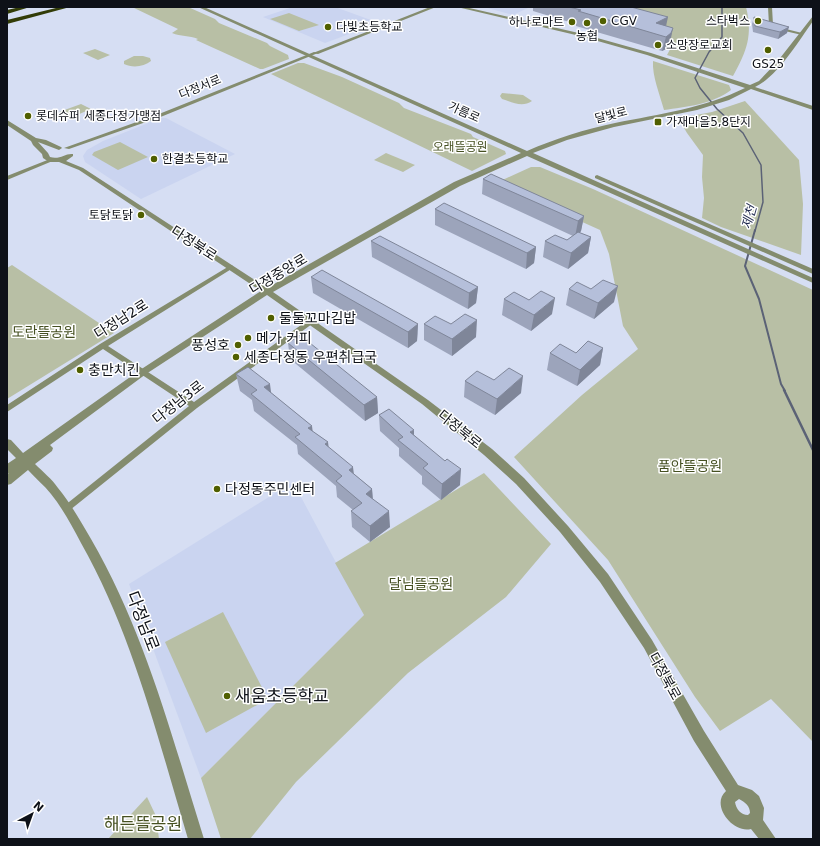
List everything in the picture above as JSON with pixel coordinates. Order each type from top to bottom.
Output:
[{"type":"highway","points":[[7,13],[26,7]]},
{"type":"highway","points":[[7,13],[36,7]]},
{"type":"highway","points":[[7,18],[53,7]]},
{"type":"highway","points":[[7,22],[67,7]]},
{"type":"street","name":"가름로","points":[[200,7],[309,56],[534,153],[717,229],[813,272]]},
{"type":"street","name":"가름로","points":[[214,7],[534,153],[718,240],[813,282]]},
{"type":"street","points":[[316,53],[434,7]]},
{"type":"street","points":[[459,7],[604,41],[679,63],[813,108]]},
{"type":"street","points":[[770,7],[771,25],[773,27],[801,34]]},
{"type":"street","points":[[752,87],[771,74],[813,18]]},
{"type":"street","name":"다정서로","points":[[70,152],[92,141],[190,104],[316,53]]},
{"type":"street","name":"달빛로","points":[[587,133],[613,125],[695,109],[727,99],[752,87]]},
{"type":"street","points":[[7,122],[34,140],[44,141],[70,152],[81,169]]},
{"type":"street","name":"다정중앙로","points":[[7,470],[25,460],[95,413],[146,374],[210,333],[268,293],[463,186],[534,153],[587,133]]},
{"type":"street","points":[[34,140],[35,144],[50,158],[81,169]]},
{"type":"street","points":[[50,158],[51,150],[59,148]]},
{"type":"street","points":[[7,178],[50,158],[70,152]]},
{"type":"street","name":"다정북로","points":[[81,169],[268,293],[425,402],[488,452],[520,481],[564,529],[604,578],[648,644],[698,736],[735,793]]},
{"type":"street","name":"다정남2로","points":[[7,409],[104,346],[231,268]]},
{"type":"street","name":"다정남3로","points":[[67,508],[194,406],[310,322]]},
{"type":"street","points":[[104,346],[194,406]]},
{"type":"street","name":"다정남로","points":[[7,443],[54,490],[67,508],[106,574],[132,634],[196,839]]},
{"type":"street","name":"다정중앙로","points":[[7,481],[25,460]]},
{"type":"street","points":[[739,792],[748,796],[756,804],[758,813],[754,821],[745,823],[735,818],[728,808],[728,799],[735,793],[739,792]]},
{"type":"street","points":[[754,821],[768,839]]},
{"type":"shaded area","name":"다빛초등학교","points":[[293,7],[335,7],[379,23],[325,43],[263,17]]},
{"type":"shaded area","points":[[484,7],[530,7],[513,15]]},
{"type":"shaded area","name":"한결초등학교","points":[[161,118],[166,118],[235,154],[141,199],[85,162],[83,156],[87,150],[103,141]]},
{"type":"shaded area","name":"새움초등학교","points":[[293,482],[364,615],[201,778],[129,584]]},
{"type":"green space","points":[[132,7],[188,7],[215,19],[219,23],[267,43],[288,55],[289,59],[260,69],[196,40],[198,39],[172,33],[178,29]]},
{"type":"green space","points":[[595,7],[746,7],[749,35],[742,59],[733,76],[667,55],[674,42]]},
{"type":"green space","points":[[289,13],[319,25],[299,31],[270,19]]},
{"type":"green space","points":[[95,49],[110,55],[98,60],[83,53]]},
{"type":"green space","points":[[134,56],[150,58],[151,61],[145,65],[138,66],[124,64],[124,61]]},
{"type":"green space","points":[[653,61],[729,85],[731,90],[708,102],[664,110],[655,79]]},
{"type":"green space","name":"오래뜰공원","points":[[298,63],[304,63],[342,77],[399,103],[404,108],[471,134],[473,137],[505,151],[506,154],[472,171],[271,74]]},
{"type":"green space","points":[[502,93],[523,95],[532,101],[524,104],[513,103],[502,99],[500,96]]},
{"type":"green space","points":[[745,101],[799,160],[803,204],[801,255],[721,227],[702,218],[704,198],[702,177],[703,155],[687,133],[680,121],[680,118],[712,112]]},
{"type":"green space","points":[[81,104],[91,109],[70,118],[59,112]]},
{"type":"green space","points":[[120,142],[148,157],[118,170],[92,155],[94,152]]},
{"type":"green space","points":[[386,153],[415,165],[403,172],[374,160]]},
{"type":"green space","name":"품안뜰공원","points":[[531,167],[540,167],[593,189],[813,290],[813,742],[771,699],[720,731],[695,697],[608,560],[514,457],[582,395],[638,349],[623,326],[609,254],[600,230],[496,183]]},
{"type":"green space","name":"도란뜰공원","points":[[12,265],[114,333],[7,399],[7,268]]},
{"type":"green space","name":"달님뜰공원","points":[[484,473],[551,544],[506,597],[408,673],[296,782],[250,839],[221,839],[201,778],[364,615],[335,563]]},
{"type":"green space","points":[[223,612],[268,699],[206,733],[165,642]]},
{"type":"green space","name":"해든뜰공원","points":[[147,797],[156,816],[159,839],[108,839]]},
{"type":"building","points":[[569,7],[631,7],[668,17],[656,23],[673,28],[671,33],[666,37]]},
{"type":"building","points":[[754,17],[789,27],[780,32],[755,26]]},
{"type":"building","points":[[491,174],[584,216],[578,221],[483,179]]},
{"type":"building","points":[[444,203],[536,247],[527,253],[435,209]]},
{"type":"building","points":[[578,232],[591,237],[571,253],[545,241],[555,235],[567,240]]},
{"type":"building","points":[[380,236],[478,287],[469,293],[371,241]]},
{"type":"building","points":[[322,270],[418,324],[408,332],[311,277]]},
{"type":"building","points":[[603,280],[618,286],[598,303],[569,289],[577,282],[591,289]]},
{"type":"building","points":[[541,291],[555,298],[534,315],[504,299],[514,292],[529,300]]},
{"type":"building","points":[[465,314],[477,320],[452,339],[424,324],[435,316],[451,324]]},
{"type":"building","points":[[300,335],[377,397],[364,405],[288,343]]},
{"type":"building","points":[[588,341],[603,348],[580,370],[550,353],[560,344],[576,353]]},
{"type":"building","points":[[248,367],[270,384],[264,387],[312,426],[308,428],[328,442],[325,444],[353,467],[349,470],[372,489],[366,494],[389,511],[370,526],[351,511],[362,503],[336,481],[342,476],[295,437],[300,434],[251,394],[257,390],[236,374]]},
{"type":"building","points":[[509,368],[523,376],[497,399],[465,381],[477,371],[494,380]]},
{"type":"building","points":[[389,409],[414,430],[410,432],[445,461],[447,459],[461,469],[442,484],[423,468],[428,464],[398,440],[403,437],[379,415]]},
{"type":"waterway","name":"제천","points":[[722,7],[722,37],[709,52],[695,78],[700,88],[717,109],[743,133],[761,165],[763,202],[755,231]]},
{"type":"waterway","name":"제천","points":[[755,230],[745,266],[759,299],[781,384],[785,391]]},
{"type":"waterway","name":"제천","points":[[784,390],[813,450]]},
{"type":"place","name":"CGV","points":[[603,21]]},
{"type":"place","name":"스타벅스","points":[[758,21]]},
{"type":"place","name":"하나로마트","points":[[572,22]]},
{"type":"place","name":"농협","points":[[587,23]]},
{"type":"place","name":"다빛초등학교","points":[[328,27]]},
{"type":"place","name":"소망장로교회","points":[[658,45]]},
{"type":"place","name":"GS25","points":[[768,50]]},
{"type":"place","name":"롯데슈퍼 세종다정가맹점","points":[[28,116]]},
{"type":"place","name":"가재마을5,8단지","points":[[658,122]]},
{"type":"place","name":"한결초등학교","points":[[154,159]]},
{"type":"place","name":"토닭토닭","points":[[141,215]]},
{"type":"place","name":"둘둘꼬마김밥","points":[[271,318]]},
{"type":"place","name":"메가 커피","points":[[248,338]]},
{"type":"place","name":"풍성호","points":[[238,345]]},
{"type":"place","name":"세종다정동 우편취급국","points":[[236,357]]},
{"type":"place","name":"충만치킨","points":[[80,370]]},
{"type":"place","name":"다정동주민센터","points":[[217,489]]},
{"type":"place","name":"새움초등학교","points":[[227,696]]}]
